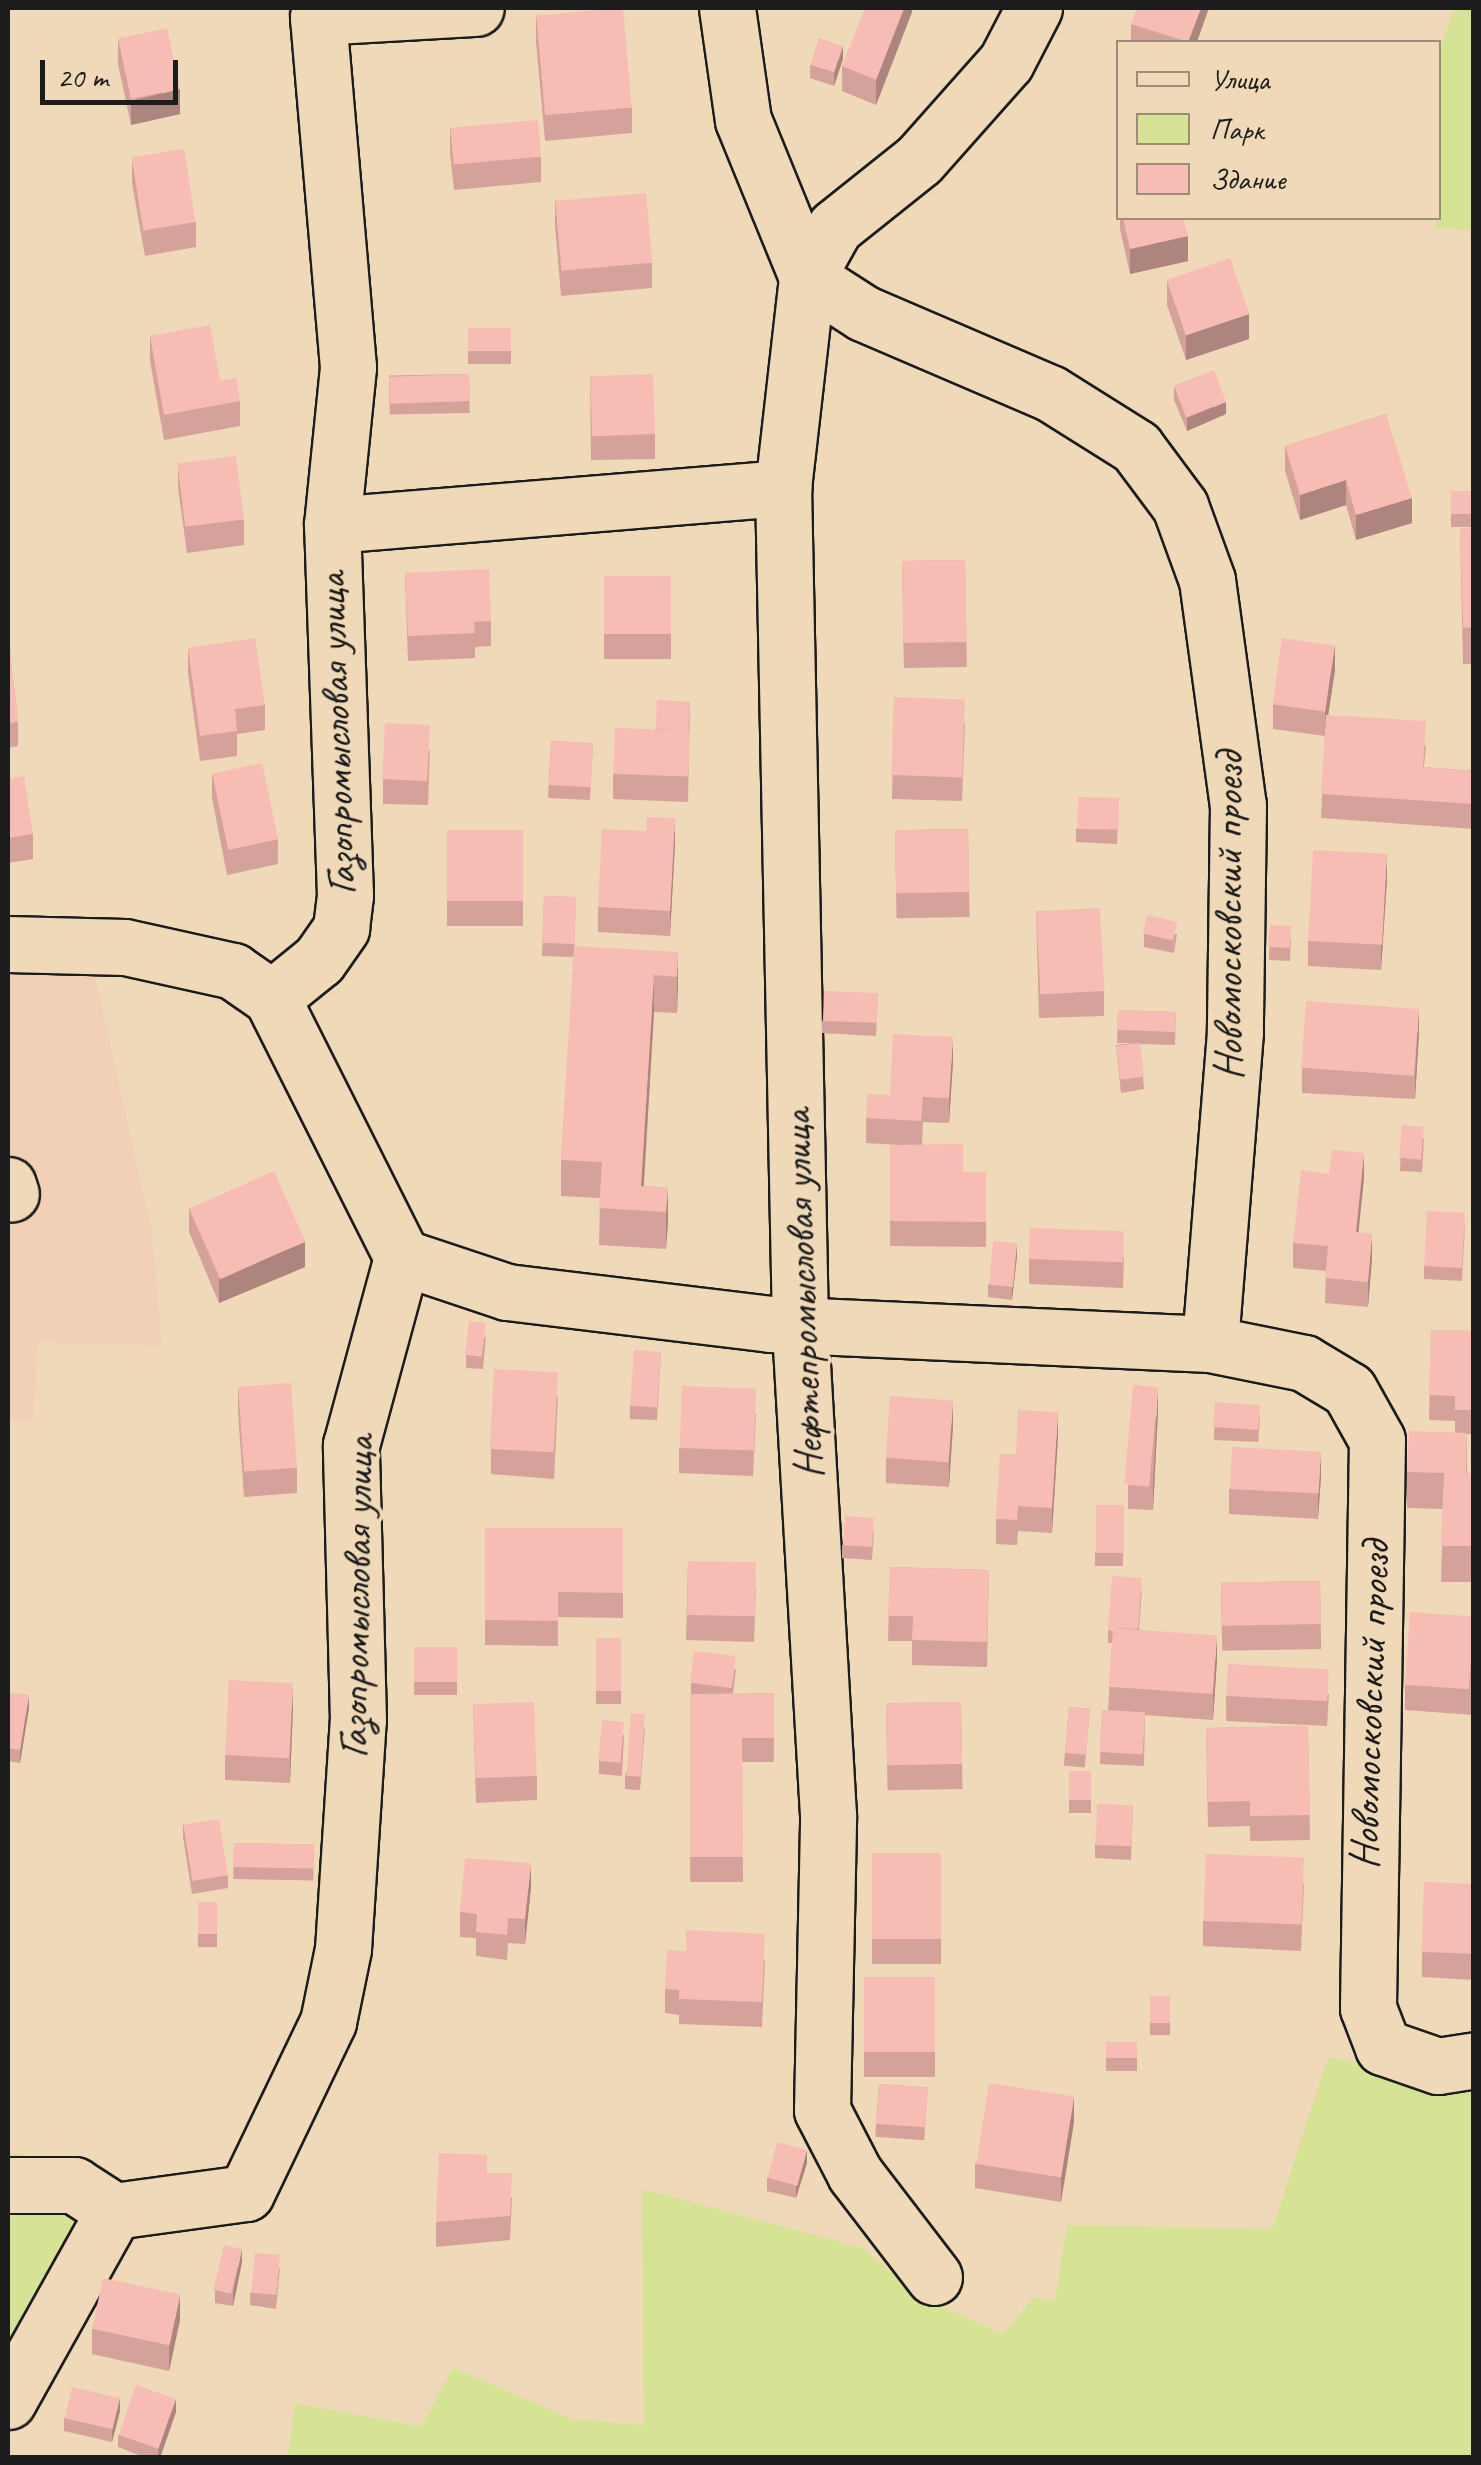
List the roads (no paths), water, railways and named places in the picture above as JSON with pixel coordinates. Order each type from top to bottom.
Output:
[{"type":"street","points":[[310,12],[476,8]]},
{"type":"street","points":[[727,8],[743,120],[808,277]]},
{"type":"street","points":[[808,277],[835,228],[919,160],[1006,62],[1034,8]]},
{"type":"street","name":"Газопромысловая улица","points":[[272,998],[341,928],[332,525],[348,367],[310,12]]},
{"type":"street","name":"Нефтепромысловая улица","points":[[808,277],[783,488],[800,1325],[828,1815],[822,2110],[856,2174],[934,2277]]},
{"type":"street","name":"Новомосковский проезд","points":[[808,277],[864,313],[1050,393],[1136,447],[1180,506],[1207,580],[1238,805],[1235,1032],[1210,1344],[1304,1363],[1350,1390],[1377,1440],[1362,1963],[1382,2047],[1438,2066],[1474,2060]]},
{"type":"street","points":[[332,525],[783,488]]},
{"type":"street","points":[[8,944],[125,947],[233,971],[272,998],[402,1257],[507,1292],[800,1325],[1210,1344]]},
{"type":"street","name":"Газопромысловая улица","points":[[114,2211],[246,2193],[328,2022],[343,1949],[358,1720],[351,1445],[402,1257]]},
{"type":"street","points":[[8,2185],[74,2185],[114,2211],[8,2401]]}]
